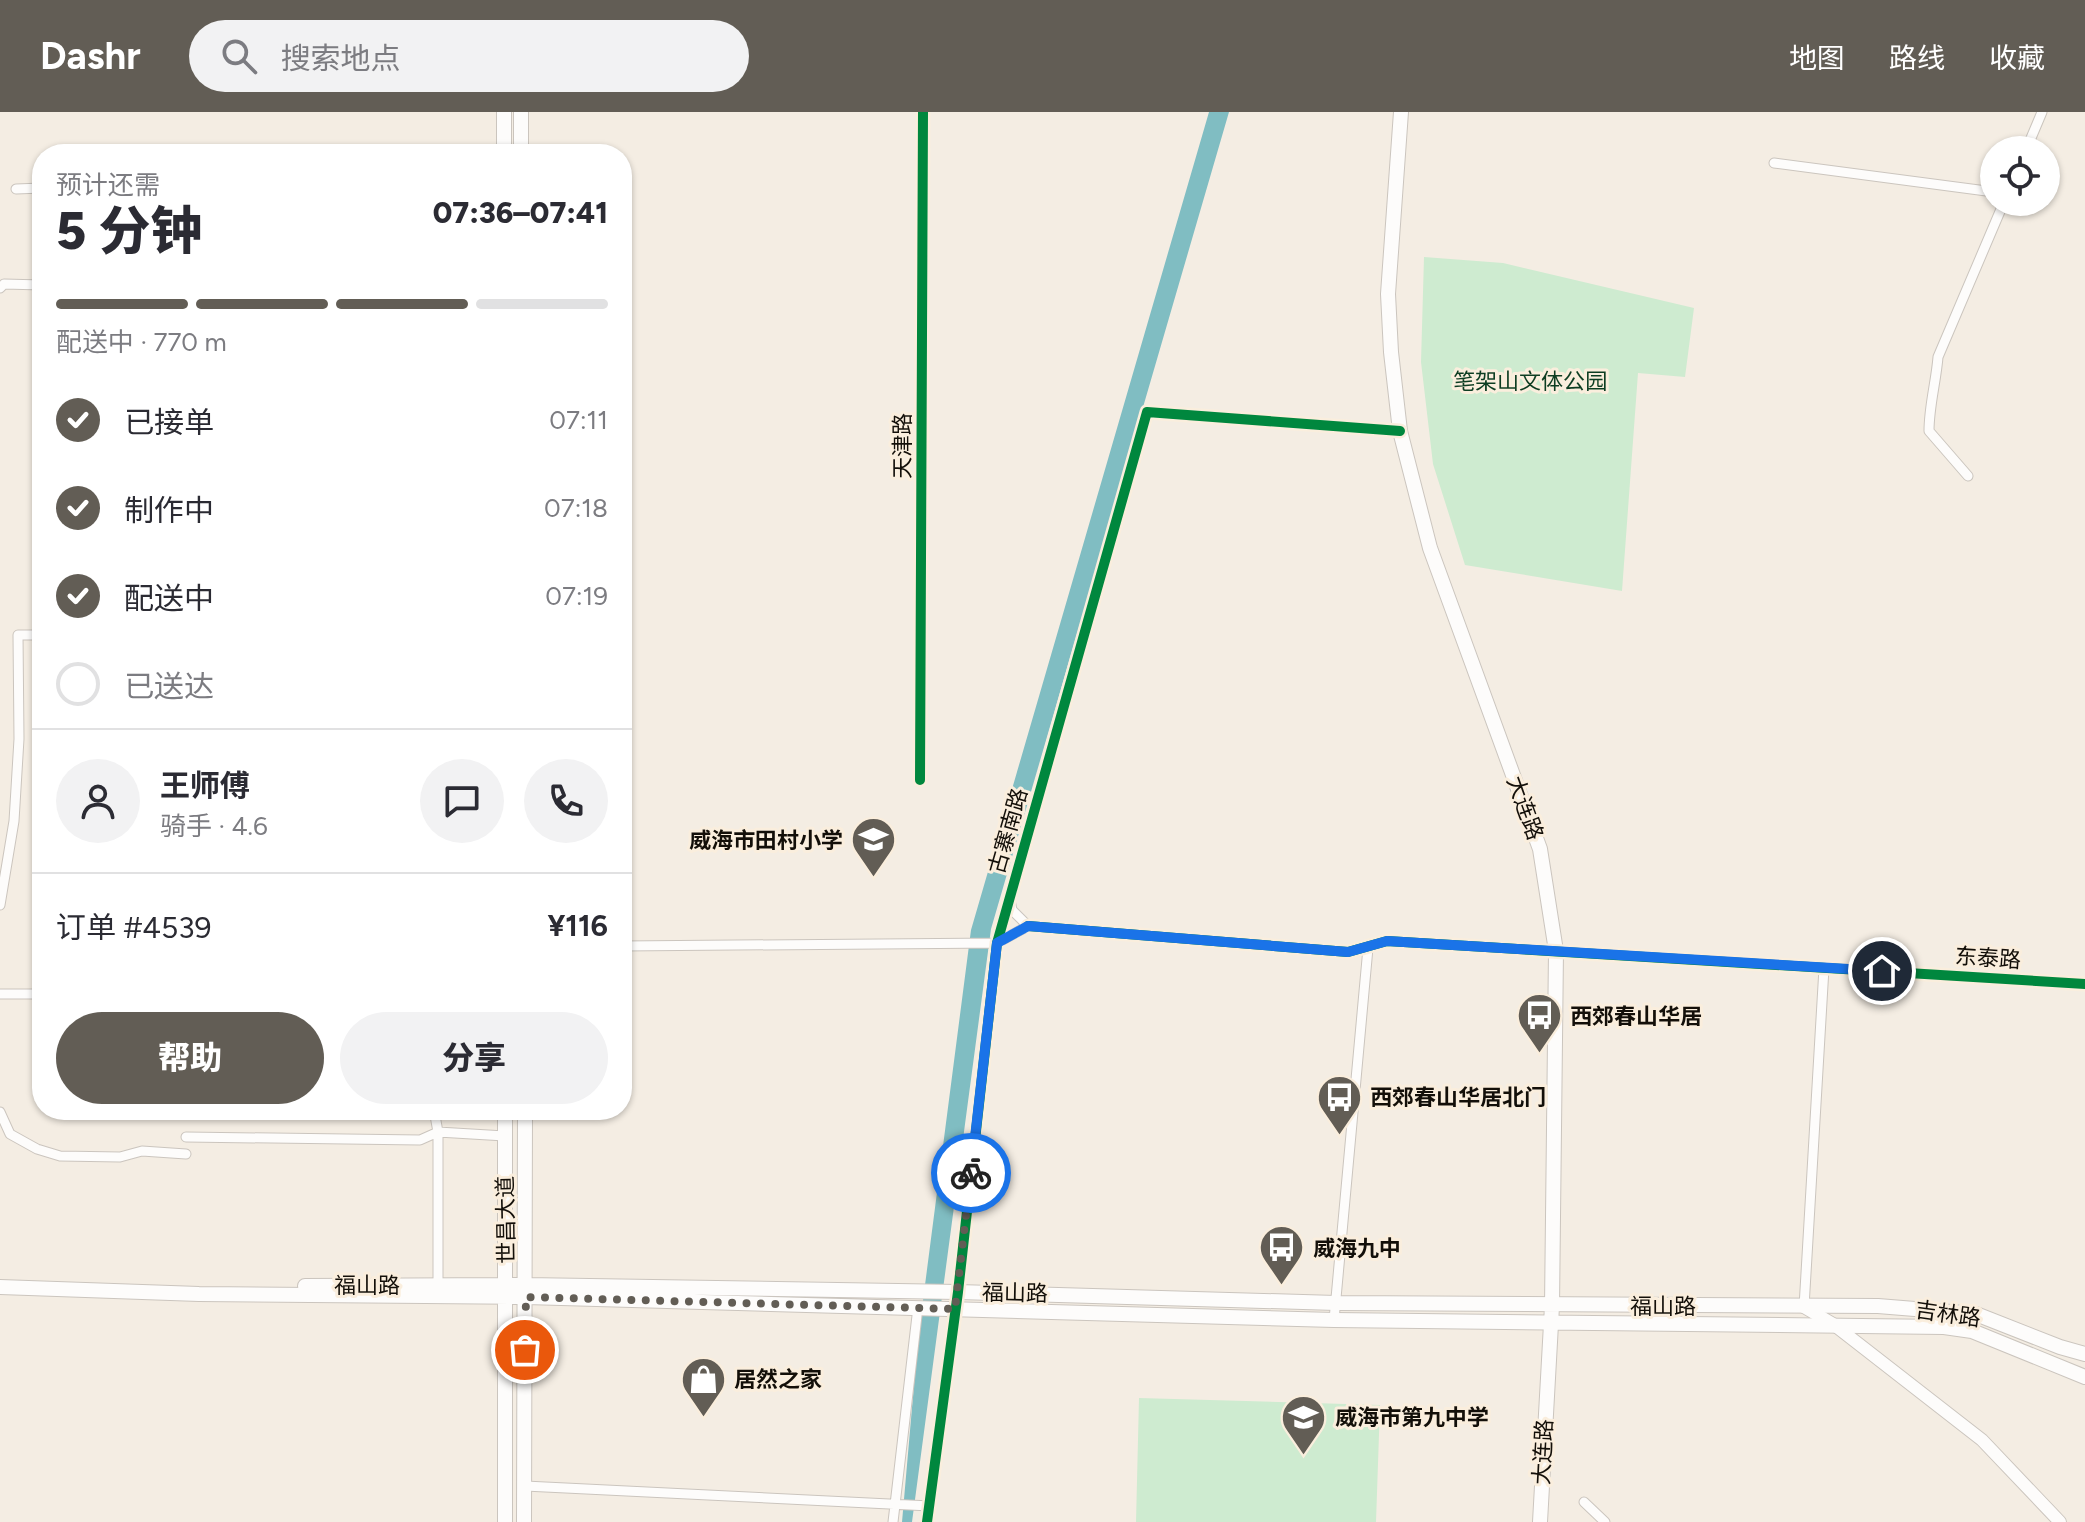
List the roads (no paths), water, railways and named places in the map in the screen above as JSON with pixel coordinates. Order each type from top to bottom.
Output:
[{"type":"main road","points":[[504,112],[504,144]]},
{"type":"main road","points":[[521,112],[521,144]]},
{"type":"main road","name":"大连路","points":[[1401,112],[1388,294],[1400,431],[1430,548],[1540,849],[1556,951],[1552,1306],[1540,1522]]},
{"type":"main road","name":"世昌大道","points":[[505,1120],[505,1522]]},
{"type":"main road","name":"世昌大道","points":[[524,1522],[525,1120]]},
{"type":"main road","name":"福山路","points":[[0,1279],[438,1291]]},
{"type":"main road","points":[[0,1287],[197,1294],[526,1291]]},
{"type":"main road","name":"福山路","points":[[526,1291],[954,1292],[1336,1303],[1804,1307]]},
{"type":"main road","name":"福山路","points":[[526,1291],[952,1309],[1334,1320],[1833,1324]]},
{"type":"main road","name":"吉林路","points":[[1804,1307],[1878,1306],[1976,1314],[2085,1354]]},
{"type":"main road","points":[[1804,1307],[1833,1324],[1982,1440],[2060,1522]]},
{"type":"main road","name":"吉林路","points":[[1833,1324],[1944,1327],[1972,1331],[2085,1377]]},
{"type":"street","name":"天津路","points":[[920,780],[923,112]]},
{"type":"street","points":[[2032,136],[2042,112]]},
{"type":"street","points":[[1774,163],[1980,190]]},
{"type":"street","points":[[16,189],[32,188]]},
{"type":"street","points":[[1968,476],[1929,431],[1929,407],[1937,382],[1938,357],[1998,216]]},
{"type":"street","points":[[0,288],[4,284],[32,285]]},
{"type":"street","name":"古寨南路","points":[[927,1522],[924,1506],[952,1309],[994,943],[1147,412],[1400,431]]},
{"type":"street","points":[[0,905],[14,821],[19,739],[18,635],[32,635]]},
{"type":"street","points":[[632,946],[994,943],[1028,926],[1012,910],[1010,896]]},
{"type":"street","name":"东泰路","points":[[1028,926],[1348,952],[1387,941],[2085,984]]},
{"type":"street","points":[[1334,1320],[1368,948]]},
{"type":"street","points":[[1804,1307],[1824,968]]},
{"type":"street","points":[[0,994],[32,994]]},
{"type":"street","points":[[0,1112],[10,1134],[37,1149],[60,1156],[120,1157],[142,1151],[186,1154]]},
{"type":"street","points":[[436,1120],[438,1291]]},
{"type":"street","points":[[186,1137],[420,1140],[438,1132],[505,1136]]},
{"type":"street","points":[[893,1522],[898,1504],[918,1307]]},
{"type":"street","points":[[525,1486],[924,1506]]},
{"type":"street","points":[[1584,1502],[1605,1522]]},
{"type":"water","points":[[1209,112],[1229,112],[991,929],[912,1522],[902,1522],[918,1339],[971,930]]},
{"type":"place","name":"威海市田村小学","points":[[874,879]]},
{"type":"place","name":"西郊春山华居","points":[[1539,1055]]},
{"type":"place","name":"西郊春山华居北门","points":[[1339,1136]]},
{"type":"place","name":"威海九中","points":[[1282,1287]]},
{"type":"place","name":"居然之家","points":[[703,1418]]},
{"type":"place","name":"威海市第九中学","points":[[1304,1456]]},
{"type":"park label","name":"笔架山文体公园","points":[[1530,381]]}]
